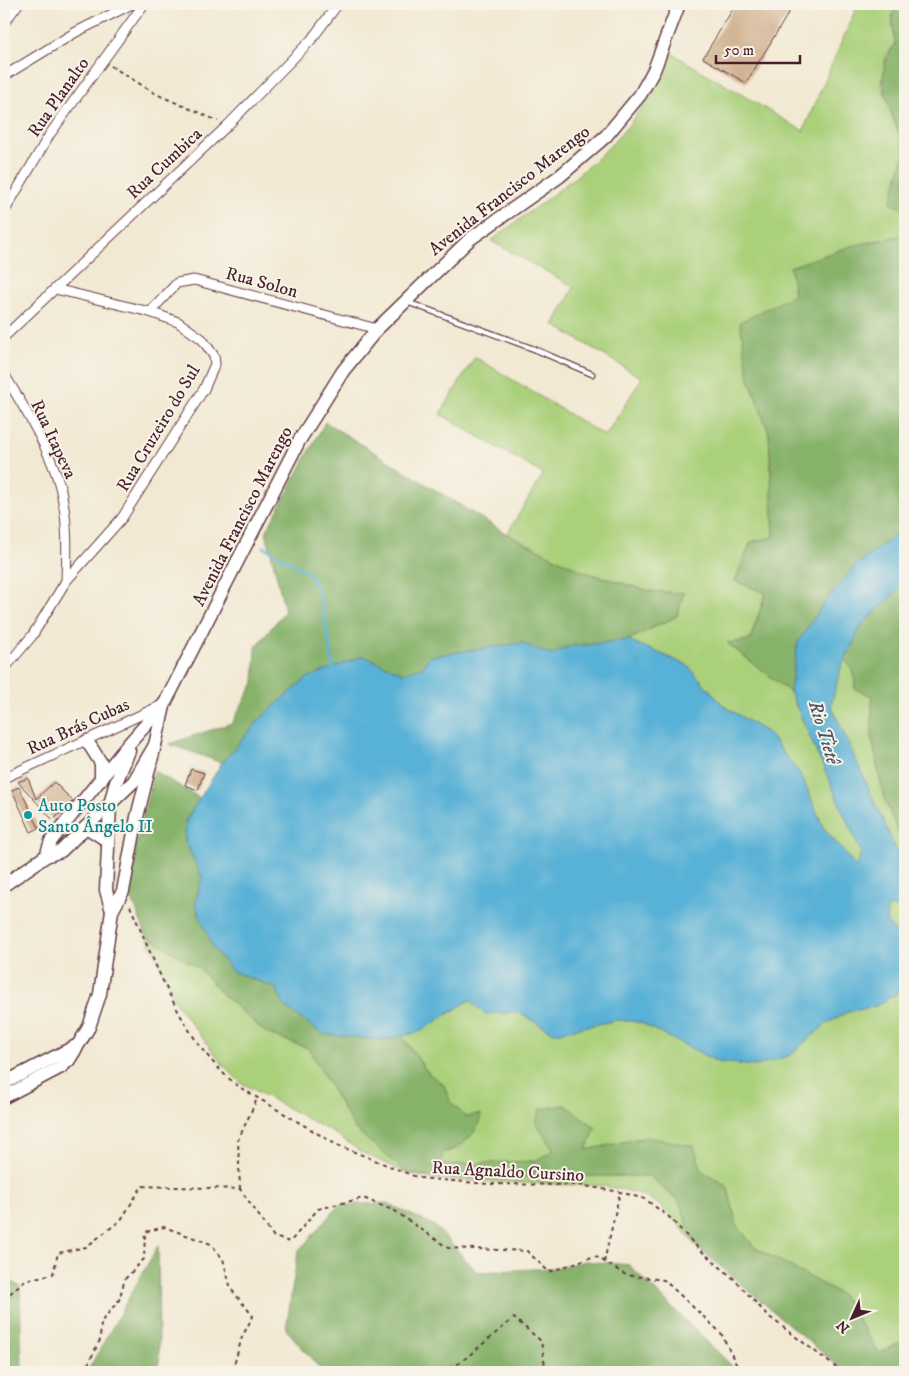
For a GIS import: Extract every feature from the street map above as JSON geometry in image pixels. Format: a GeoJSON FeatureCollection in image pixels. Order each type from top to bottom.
{"type":"FeatureCollection","features":[{"type":"Feature","properties":{"kind":"main road","name":"Avenida Francisco Marengo"},"geometry":{"type":"LineString","coordinates":[[4,885],[46,856],[61,851],[134,781],[155,745],[165,704],[299,441],[343,371],[376,329],[470,239],[560,176],[606,136],[640,95],[654,70],[679,4]]}},
{"type":"Feature","properties":{"kind":"main road","name":"Avenida Francisco Marengo"},"geometry":{"type":"LineString","coordinates":[[46,856],[51,841],[139,732],[165,704]]}},
{"type":"Feature","properties":{"kind":"main road"},"geometry":{"type":"LineString","coordinates":[[112,911],[106,890],[110,805],[121,768],[139,732]]}},
{"type":"Feature","properties":{"kind":"main road"},"geometry":{"type":"LineString","coordinates":[[87,741],[101,763],[101,780]]}},
{"type":"Feature","properties":{"kind":"main road"},"geometry":{"type":"LineString","coordinates":[[4,1097],[61,1067],[69,1060],[94,1014],[100,994],[112,911],[123,891],[137,817],[155,745]]}},
{"type":"Feature","properties":{"kind":"main road"},"geometry":{"type":"LineString","coordinates":[[86,827],[108,841]]}},
{"type":"Feature","properties":{"kind":"main road"},"geometry":{"type":"LineString","coordinates":[[4,1084],[78,1045]]}},
{"type":"Feature","properties":{"kind":"street"},"geometry":{"type":"LineString","coordinates":[[4,76],[76,32],[132,4]]}},
{"type":"Feature","properties":{"kind":"street","name":"Rua Planalto"},"geometry":{"type":"LineString","coordinates":[[4,212],[50,134],[144,4]]}},
{"type":"Feature","properties":{"kind":"street","name":"Rua Cumbica"},"geometry":{"type":"LineString","coordinates":[[4,337],[227,126],[311,40],[338,4]]}},
{"type":"Feature","properties":{"kind":"street"},"geometry":{"type":"LineString","coordinates":[[4,23],[14,6]]}},
{"type":"Feature","properties":{"kind":"street","name":"Rua Solon"},"geometry":{"type":"LineString","coordinates":[[150,312],[177,283],[194,280],[376,329]]}},
{"type":"Feature","properties":{"kind":"street","name":"Rua Cruzeiro do Sul"},"geometry":{"type":"LineString","coordinates":[[4,669],[32,636],[66,581],[122,518],[212,374],[215,364],[214,356],[202,339],[178,322],[150,312],[55,289]]}},
{"type":"Feature","properties":{"kind":"street","name":"Rua Itapeva"},"geometry":{"type":"LineString","coordinates":[[4,374],[49,456],[57,476],[66,523],[66,581]]}},
{"type":"Feature","properties":{"kind":"street","name":"Rua Brás Cubas"},"geometry":{"type":"LineString","coordinates":[[4,778],[165,704]]}},
{"type":"Feature","properties":{"kind":"lane"},"geometry":{"type":"LineString","coordinates":[[405,301],[534,349],[592,374]]}},
{"type":"Feature","properties":{"kind":"path"},"geometry":{"type":"LineString","coordinates":[[103,61],[156,94],[227,126]]}},
{"type":"Feature","properties":{"kind":"path","name":"Rua Agnaldo Cursino"},"geometry":{"type":"LineString","coordinates":[[123,891],[182,1017],[219,1069],[230,1080],[337,1145],[426,1180],[488,1184],[579,1185],[620,1192],[645,1199],[662,1211],[698,1248],[734,1279],[767,1315],[842,1372]]}},
{"type":"Feature","properties":{"kind":"path"},"geometry":{"type":"LineString","coordinates":[[257,1098],[238,1140],[240,1189],[274,1237],[290,1242],[318,1209],[363,1198],[395,1211],[448,1248],[527,1251],[549,1272],[595,1256],[626,1274],[664,1280],[721,1333],[737,1366],[743,1372]]}},
{"type":"Feature","properties":{"kind":"path"},"geometry":{"type":"LineString","coordinates":[[4,1299],[25,1280],[54,1274],[58,1253],[86,1246],[121,1220],[142,1186],[240,1189]]}},
{"type":"Feature","properties":{"kind":"path"},"geometry":{"type":"LineString","coordinates":[[604,1262],[620,1192]]}},
{"type":"Feature","properties":{"kind":"path"},"geometry":{"type":"LineString","coordinates":[[84,1372],[100,1340],[101,1322],[119,1300],[125,1279],[144,1259],[145,1232],[164,1227],[211,1244],[223,1259],[231,1289],[253,1316],[242,1337],[232,1372]]}},
{"type":"Feature","properties":{"kind":"path"},"geometry":{"type":"LineString","coordinates":[[443,1372],[461,1362],[514,1318],[542,1341],[546,1372]]}},
{"type":"Feature","properties":{"kind":"green space"},"geometry":{"type":"Polygon","coordinates":[[[858,4],[899,4],[892,15],[895,45],[886,55],[882,85],[905,151],[891,203],[905,210],[905,235],[851,246],[794,295],[749,379],[769,433],[774,537],[751,542],[735,581],[766,593],[750,640],[728,643],[790,692],[861,852],[857,869],[823,827],[802,777],[769,734],[724,706],[687,665],[628,640],[677,616],[683,594],[649,591],[582,571],[507,534],[543,474],[440,414],[475,357],[605,436],[642,378],[554,325],[574,287],[491,241],[581,173],[613,142],[641,109],[673,54],[803,131],[858,4]]]}},
{"type":"Feature","properties":{"kind":"green space"},"geometry":{"type":"Polygon","coordinates":[[[899,4],[905,4],[905,149],[890,110],[884,83],[884,69],[895,45],[892,15],[899,4]]]}},
{"type":"Feature","properties":{"kind":"green space"},"geometry":{"type":"Polygon","coordinates":[[[905,151],[905,210],[891,203],[905,151]]]}},
{"type":"Feature","properties":{"kind":"green space"},"geometry":{"type":"Polygon","coordinates":[[[905,235],[905,528],[856,565],[798,642],[790,692],[727,643],[750,640],[766,593],[735,581],[751,542],[774,537],[769,433],[749,379],[740,322],[794,295],[790,267],[851,246],[905,235]]]}},
{"type":"Feature","properties":{"kind":"green space"},"geometry":{"type":"Polygon","coordinates":[[[325,422],[507,534],[582,571],[649,591],[684,593],[677,616],[628,640],[567,647],[551,655],[522,643],[403,673],[363,656],[261,718],[222,763],[169,744],[232,723],[254,683],[256,647],[285,611],[266,532],[325,422]]]}},
{"type":"Feature","properties":{"kind":"green space"},"geometry":{"type":"Polygon","coordinates":[[[905,583],[905,849],[884,797],[872,738],[872,696],[855,689],[854,672],[845,659],[862,625],[905,583]]]}},
{"type":"Feature","properties":{"kind":"green space"},"geometry":{"type":"Polygon","coordinates":[[[845,659],[854,672],[855,689],[872,695],[873,733],[878,771],[887,804],[903,845],[905,862],[899,856],[831,705],[840,670],[845,659]]]}},
{"type":"Feature","properties":{"kind":"green space"},"geometry":{"type":"Polygon","coordinates":[[[154,771],[200,798],[186,820],[185,841],[202,877],[195,904],[232,971],[276,988],[285,1006],[382,1040],[402,1036],[428,1073],[444,1085],[450,1101],[466,1117],[481,1114],[480,1121],[473,1134],[456,1147],[443,1153],[441,1165],[535,1161],[554,1150],[536,1123],[540,1109],[565,1105],[596,1128],[586,1150],[647,1137],[694,1146],[702,1171],[727,1186],[737,1225],[754,1247],[842,1295],[879,1353],[905,1340],[905,1372],[845,1372],[695,1245],[679,1201],[649,1176],[432,1177],[407,1173],[355,1129],[308,1048],[266,1033],[223,995],[200,969],[146,935],[132,899],[131,890],[136,845],[154,771]]]}},
{"type":"Feature","properties":{"kind":"green space"},"geometry":{"type":"Polygon","coordinates":[[[888,906],[905,910],[905,943],[886,922],[888,906]]]}},
{"type":"Feature","properties":{"kind":"green space"},"geometry":{"type":"Polygon","coordinates":[[[146,935],[200,969],[224,995],[266,1033],[308,1048],[355,1129],[432,1177],[649,1176],[679,1201],[695,1245],[662,1207],[648,1198],[632,1192],[603,1186],[431,1179],[407,1173],[361,1152],[339,1136],[240,1082],[225,1067],[177,1005],[146,935]]]}},
{"type":"Feature","properties":{"kind":"green space"},"geometry":{"type":"Polygon","coordinates":[[[905,982],[905,1340],[879,1354],[842,1295],[754,1247],[737,1225],[727,1186],[647,1137],[586,1150],[536,1124],[554,1150],[535,1161],[440,1165],[443,1153],[461,1147],[481,1114],[466,1117],[449,1101],[444,1085],[428,1073],[402,1036],[419,1032],[470,1000],[485,1014],[519,1012],[554,1033],[617,1020],[639,1022],[718,1062],[789,1056],[826,1024],[847,1012],[876,1006],[895,995],[905,982]]]}},
{"type":"Feature","properties":{"kind":"green space"},"geometry":{"type":"Polygon","coordinates":[[[387,1203],[435,1226],[477,1272],[555,1268],[586,1261],[629,1265],[738,1372],[323,1372],[286,1329],[298,1252],[339,1205],[387,1203]]]}},
{"type":"Feature","properties":{"kind":"green space"},"geometry":{"type":"Polygon","coordinates":[[[158,1246],[159,1362],[156,1372],[87,1372],[158,1246]]]}},
{"type":"Feature","properties":{"kind":"green space"},"geometry":{"type":"Polygon","coordinates":[[[4,1279],[20,1286],[22,1372],[4,1372],[4,1279]]]}},
{"type":"Feature","properties":{"kind":"water","name":"Rio Tietê"},"geometry":{"type":"Polygon","coordinates":[[[905,528],[905,583],[862,625],[840,670],[831,705],[899,856],[905,862],[905,910],[888,906],[886,922],[905,943],[905,982],[895,994],[876,1006],[847,1012],[826,1024],[789,1056],[756,1066],[718,1062],[639,1022],[617,1020],[554,1033],[519,1012],[485,1014],[470,1000],[419,1032],[382,1040],[322,1034],[284,1006],[276,988],[232,971],[213,948],[195,904],[202,877],[185,841],[186,820],[222,763],[261,718],[307,678],[363,656],[403,673],[422,667],[430,656],[522,643],[551,655],[567,647],[628,640],[687,665],[724,706],[769,734],[802,777],[823,827],[857,868],[861,852],[790,692],[798,642],[824,603],[856,565],[905,528]]]}},
{"type":"Feature","properties":{"kind":"building"},"geometry":{"type":"Polygon","coordinates":[[[736,4],[794,4],[746,83],[703,58],[736,4]]]}},
{"type":"Feature","properties":{"kind":"building"},"geometry":{"type":"Polygon","coordinates":[[[191,769],[204,773],[198,790],[185,785],[191,769]]]}},
{"type":"Feature","properties":{"kind":"building","name":"Auto Posto Santo Ângelo II"},"geometry":{"type":"Polygon","coordinates":[[[28,778],[36,799],[54,782],[73,801],[53,820],[18,782],[28,778]]]}},
{"type":"Feature","properties":{"kind":"building","name":"Auto Posto Santo Ângelo II"},"geometry":{"type":"Polygon","coordinates":[[[19,787],[39,828],[31,832],[12,790],[19,787]]]}},
{"type":"Feature","properties":{"kind":"waterway"},"geometry":{"type":"LineString","coordinates":[[264,547],[309,573],[321,598],[334,671]]}},
{"type":"Feature","properties":{"kind":"place","name":"Auto Posto Santo Ângelo II"},"geometry":{"type":"Point","coordinates":[28,815]}}]}
